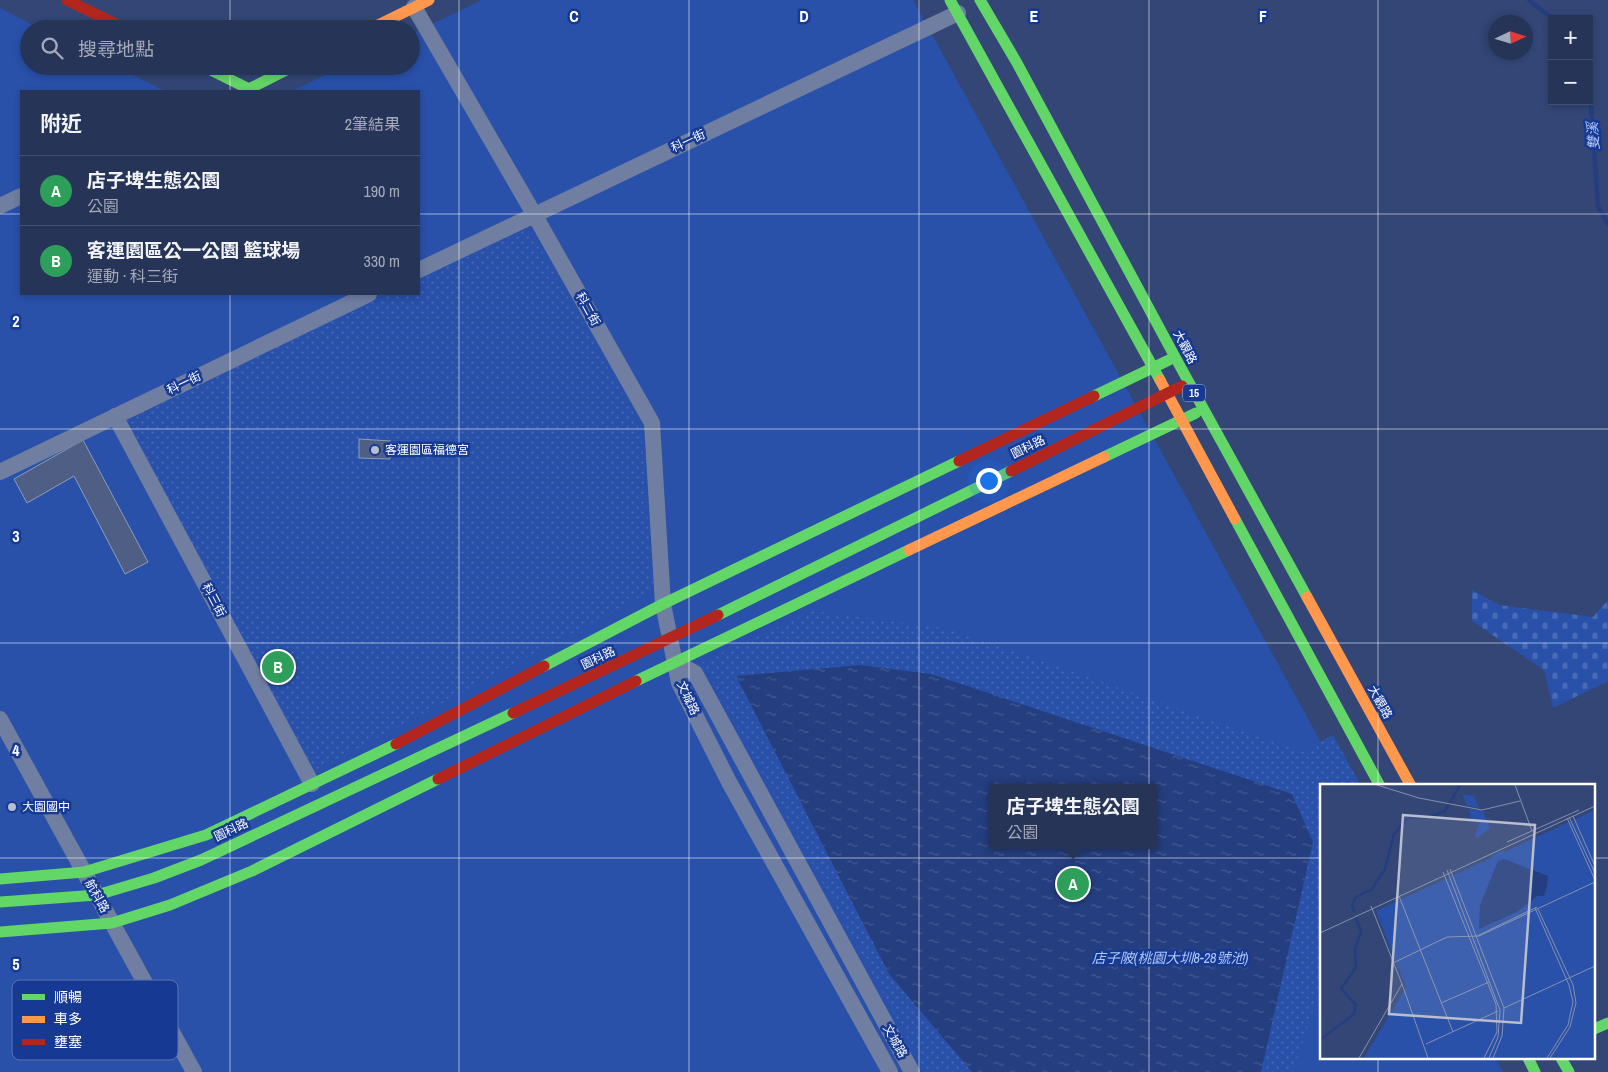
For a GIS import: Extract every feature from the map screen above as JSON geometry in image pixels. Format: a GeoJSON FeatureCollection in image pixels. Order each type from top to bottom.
{"type":"FeatureCollection","features":[{"type":"Feature","properties":{"kind":"street"},"geometry":{"type":"LineString","coordinates":[[67,0],[108,20]]}},
{"type":"Feature","properties":{"kind":"street","name":"大觀路"},"geometry":{"type":"LineString","coordinates":[[980,0],[1017,63],[1203,410],[1410,784]]}},
{"type":"Feature","properties":{"kind":"street"},"geometry":{"type":"LineString","coordinates":[[388,20],[421,3]]}},
{"type":"Feature","properties":{"kind":"street","name":"科二街"},"geometry":{"type":"LineString","coordinates":[[421,3],[534,214],[652,423],[663,604],[675,662]]}},
{"type":"Feature","properties":{"kind":"street","name":"科一街"},"geometry":{"type":"LineString","coordinates":[[420,270],[954,7]]}},
{"type":"Feature","properties":{"kind":"street","name":"15"},"geometry":{"type":"LineString","coordinates":[[954,7],[1182,420],[1379,784]]}},
{"type":"Feature","properties":{"kind":"street"},"geometry":{"type":"LineString","coordinates":[[218,75],[246,90],[276,75]]}},
{"type":"Feature","properties":{"kind":"street"},"geometry":{"type":"LineString","coordinates":[[0,206],[20,196]]}},
{"type":"Feature","properties":{"kind":"street","name":"科一街"},"geometry":{"type":"LineString","coordinates":[[0,472],[367,295]]}},
{"type":"Feature","properties":{"kind":"street"},"geometry":{"type":"LineString","coordinates":[[0,879],[84,872],[206,835],[386,749],[663,604],[1175,357]]}},
{"type":"Feature","properties":{"kind":"street","name":"園科路"},"geometry":{"type":"LineString","coordinates":[[0,902],[96,895],[154,878],[201,860],[669,639],[1188,382]]}},
{"type":"Feature","properties":{"kind":"street"},"geometry":{"type":"LineString","coordinates":[[0,932],[112,923],[170,905],[252,871],[675,662],[1203,410]]}},
{"type":"Feature","properties":{"kind":"street","name":"科三街"},"geometry":{"type":"LineString","coordinates":[[115,416],[312,784]]}},
{"type":"Feature","properties":{"kind":"street","name":"文城路"},"geometry":{"type":"LineString","coordinates":[[675,662],[679,683],[729,782],[890,1072]]}},
{"type":"Feature","properties":{"kind":"street","name":"文城路"},"geometry":{"type":"LineString","coordinates":[[675,662],[695,673],[912,1072]]}},
{"type":"Feature","properties":{"kind":"street","name":"航科路"},"geometry":{"type":"LineString","coordinates":[[0,719],[143,980]]}},
{"type":"Feature","properties":{"kind":"street"},"geometry":{"type":"LineString","coordinates":[[1596,1028],[1608,1023]]}},
{"type":"Feature","properties":{"kind":"street","name":"航科路"},"geometry":{"type":"LineString","coordinates":[[178,1043],[194,1072]]}},
{"type":"Feature","properties":{"kind":"street"},"geometry":{"type":"LineString","coordinates":[[1531,1060],[1535,1072]]}},
{"type":"Feature","properties":{"kind":"street"},"geometry":{"type":"LineString","coordinates":[[1563,1060],[1569,1072]]}},
{"type":"Feature","properties":{"kind":"green space"},"geometry":{"type":"Polygon","coordinates":[[[482,0],[913,0],[1344,784],[1320,784],[1320,1060],[1496,1060],[1503,1072],[0,1072],[0,8],[23,20],[20,20],[20,75],[133,75],[163,90],[20,90],[20,295],[420,295],[420,90],[294,90],[325,75],[420,75],[420,30],[482,0]]]}},
{"type":"Feature","properties":{"kind":"green space"},"geometry":{"type":"Polygon","coordinates":[[[529,228],[641,426],[653,590],[314,772],[124,420],[388,295],[420,295],[420,280],[529,228]]]}},
{"type":"Feature","properties":{"kind":"green space"},"geometry":{"type":"Polygon","coordinates":[[[1472,590],[1499,605],[1593,617],[1608,600],[1608,681],[1553,708],[1544,670],[1472,621],[1472,590]]]}},
{"type":"Feature","properties":{"kind":"green space","name":"店子陂(桃園大圳8-28號池)"},"geometry":{"type":"Polygon","coordinates":[[[813,611],[950,629],[1302,752],[1333,735],[1360,784],[1320,784],[1320,989],[1293,1072],[926,1072],[702,662],[813,611]]]}},
{"type":"Feature","properties":{"kind":"water","name":"店子陂(桃園大圳8-28號池)"},"geometry":{"type":"Polygon","coordinates":[[[860,665],[931,674],[1292,794],[1313,842],[1261,1072],[972,1072],[889,974],[736,676],[860,665]]]}},
{"type":"Feature","properties":{"kind":"building","name":"客運園區福德宮"},"geometry":{"type":"Polygon","coordinates":[[[359,439],[391,441],[390,459],[359,458],[359,439]]]}},
{"type":"Feature","properties":{"kind":"building"},"geometry":{"type":"Polygon","coordinates":[[[83,440],[148,562],[125,574],[74,476],[27,503],[14,479],[83,440]]]}},
{"type":"Feature","properties":{"kind":"waterway","name":"雙溪"},"geometry":{"type":"LineString","coordinates":[[1529,0],[1548,15]]}},
{"type":"Feature","properties":{"kind":"waterway","name":"雙溪"},"geometry":{"type":"LineString","coordinates":[[1591,105],[1598,206],[1608,224]]}},
{"type":"Feature","properties":{"kind":"traffic: fast"},"geometry":{"type":"LineString","coordinates":[[950,0],[1160,380]]}},
{"type":"Feature","properties":{"kind":"traffic: fast"},"geometry":{"type":"LineString","coordinates":[[980,0],[1017,63],[1307,597]]}},
{"type":"Feature","properties":{"kind":"traffic: fast"},"geometry":{"type":"LineString","coordinates":[[221,75],[249,89],[276,75]]}},
{"type":"Feature","properties":{"kind":"traffic: fast"},"geometry":{"type":"LineString","coordinates":[[1094,396],[1169,360]]}},
{"type":"Feature","properties":{"kind":"traffic: fast"},"geometry":{"type":"LineString","coordinates":[[1104,457],[1196,413]]}},
{"type":"Feature","properties":{"kind":"traffic: fast"},"geometry":{"type":"LineString","coordinates":[[544,666],[663,604],[959,461]]}},
{"type":"Feature","properties":{"kind":"traffic: fast"},"geometry":{"type":"LineString","coordinates":[[718,615],[1011,471]]}},
{"type":"Feature","properties":{"kind":"traffic: fast"},"geometry":{"type":"LineString","coordinates":[[1235,519],[1379,784]]}},
{"type":"Feature","properties":{"kind":"traffic: fast"},"geometry":{"type":"LineString","coordinates":[[636,681],[909,550]]}},
{"type":"Feature","properties":{"kind":"traffic: fast"},"geometry":{"type":"LineString","coordinates":[[0,902],[97,895],[154,878],[201,860],[513,713]]}},
{"type":"Feature","properties":{"kind":"traffic: fast"},"geometry":{"type":"LineString","coordinates":[[0,879],[84,872],[206,835],[396,744]]}},
{"type":"Feature","properties":{"kind":"traffic: fast"},"geometry":{"type":"LineString","coordinates":[[0,932],[112,923],[170,905],[252,871],[438,779]]}},
{"type":"Feature","properties":{"kind":"traffic: fast"},"geometry":{"type":"LineString","coordinates":[[1596,1028],[1608,1023]]}},
{"type":"Feature","properties":{"kind":"traffic: fast"},"geometry":{"type":"LineString","coordinates":[[1529,1060],[1535,1072]]}},
{"type":"Feature","properties":{"kind":"traffic: fast"},"geometry":{"type":"LineString","coordinates":[[1562,1060],[1569,1072]]}},
{"type":"Feature","properties":{"kind":"traffic: slow"},"geometry":{"type":"LineString","coordinates":[[388,20],[429,0]]}},
{"type":"Feature","properties":{"kind":"traffic: slow"},"geometry":{"type":"LineString","coordinates":[[1160,380],[1235,519]]}},
{"type":"Feature","properties":{"kind":"traffic: slow"},"geometry":{"type":"LineString","coordinates":[[909,550],[1104,457]]}},
{"type":"Feature","properties":{"kind":"traffic: slow"},"geometry":{"type":"LineString","coordinates":[[1307,597],[1410,784]]}},
{"type":"Feature","properties":{"kind":"traffic: jam"},"geometry":{"type":"LineString","coordinates":[[67,0],[108,20]]}},
{"type":"Feature","properties":{"kind":"traffic: jam"},"geometry":{"type":"LineString","coordinates":[[1011,471],[1182,386]]}},
{"type":"Feature","properties":{"kind":"traffic: jam"},"geometry":{"type":"LineString","coordinates":[[959,461],[1094,396]]}},
{"type":"Feature","properties":{"kind":"traffic: jam"},"geometry":{"type":"LineString","coordinates":[[513,713],[718,615]]}},
{"type":"Feature","properties":{"kind":"traffic: jam"},"geometry":{"type":"LineString","coordinates":[[396,744],[544,666]]}},
{"type":"Feature","properties":{"kind":"traffic: jam"},"geometry":{"type":"LineString","coordinates":[[438,779],[636,681]]}},
{"type":"Feature","properties":{"kind":"place","name":"客運園區福德宮"},"geometry":{"type":"Point","coordinates":[375,450]}},
{"type":"Feature","properties":{"kind":"place","name":"客運園區公一公園 籃球場"},"geometry":{"type":"Point","coordinates":[278,667]}},
{"type":"Feature","properties":{"kind":"place","name":"大園國中"},"geometry":{"type":"Point","coordinates":[12,807]}},
{"type":"Feature","properties":{"kind":"place","name":"店子埤生態公園"},"geometry":{"type":"Point","coordinates":[1073,884]}}]}
